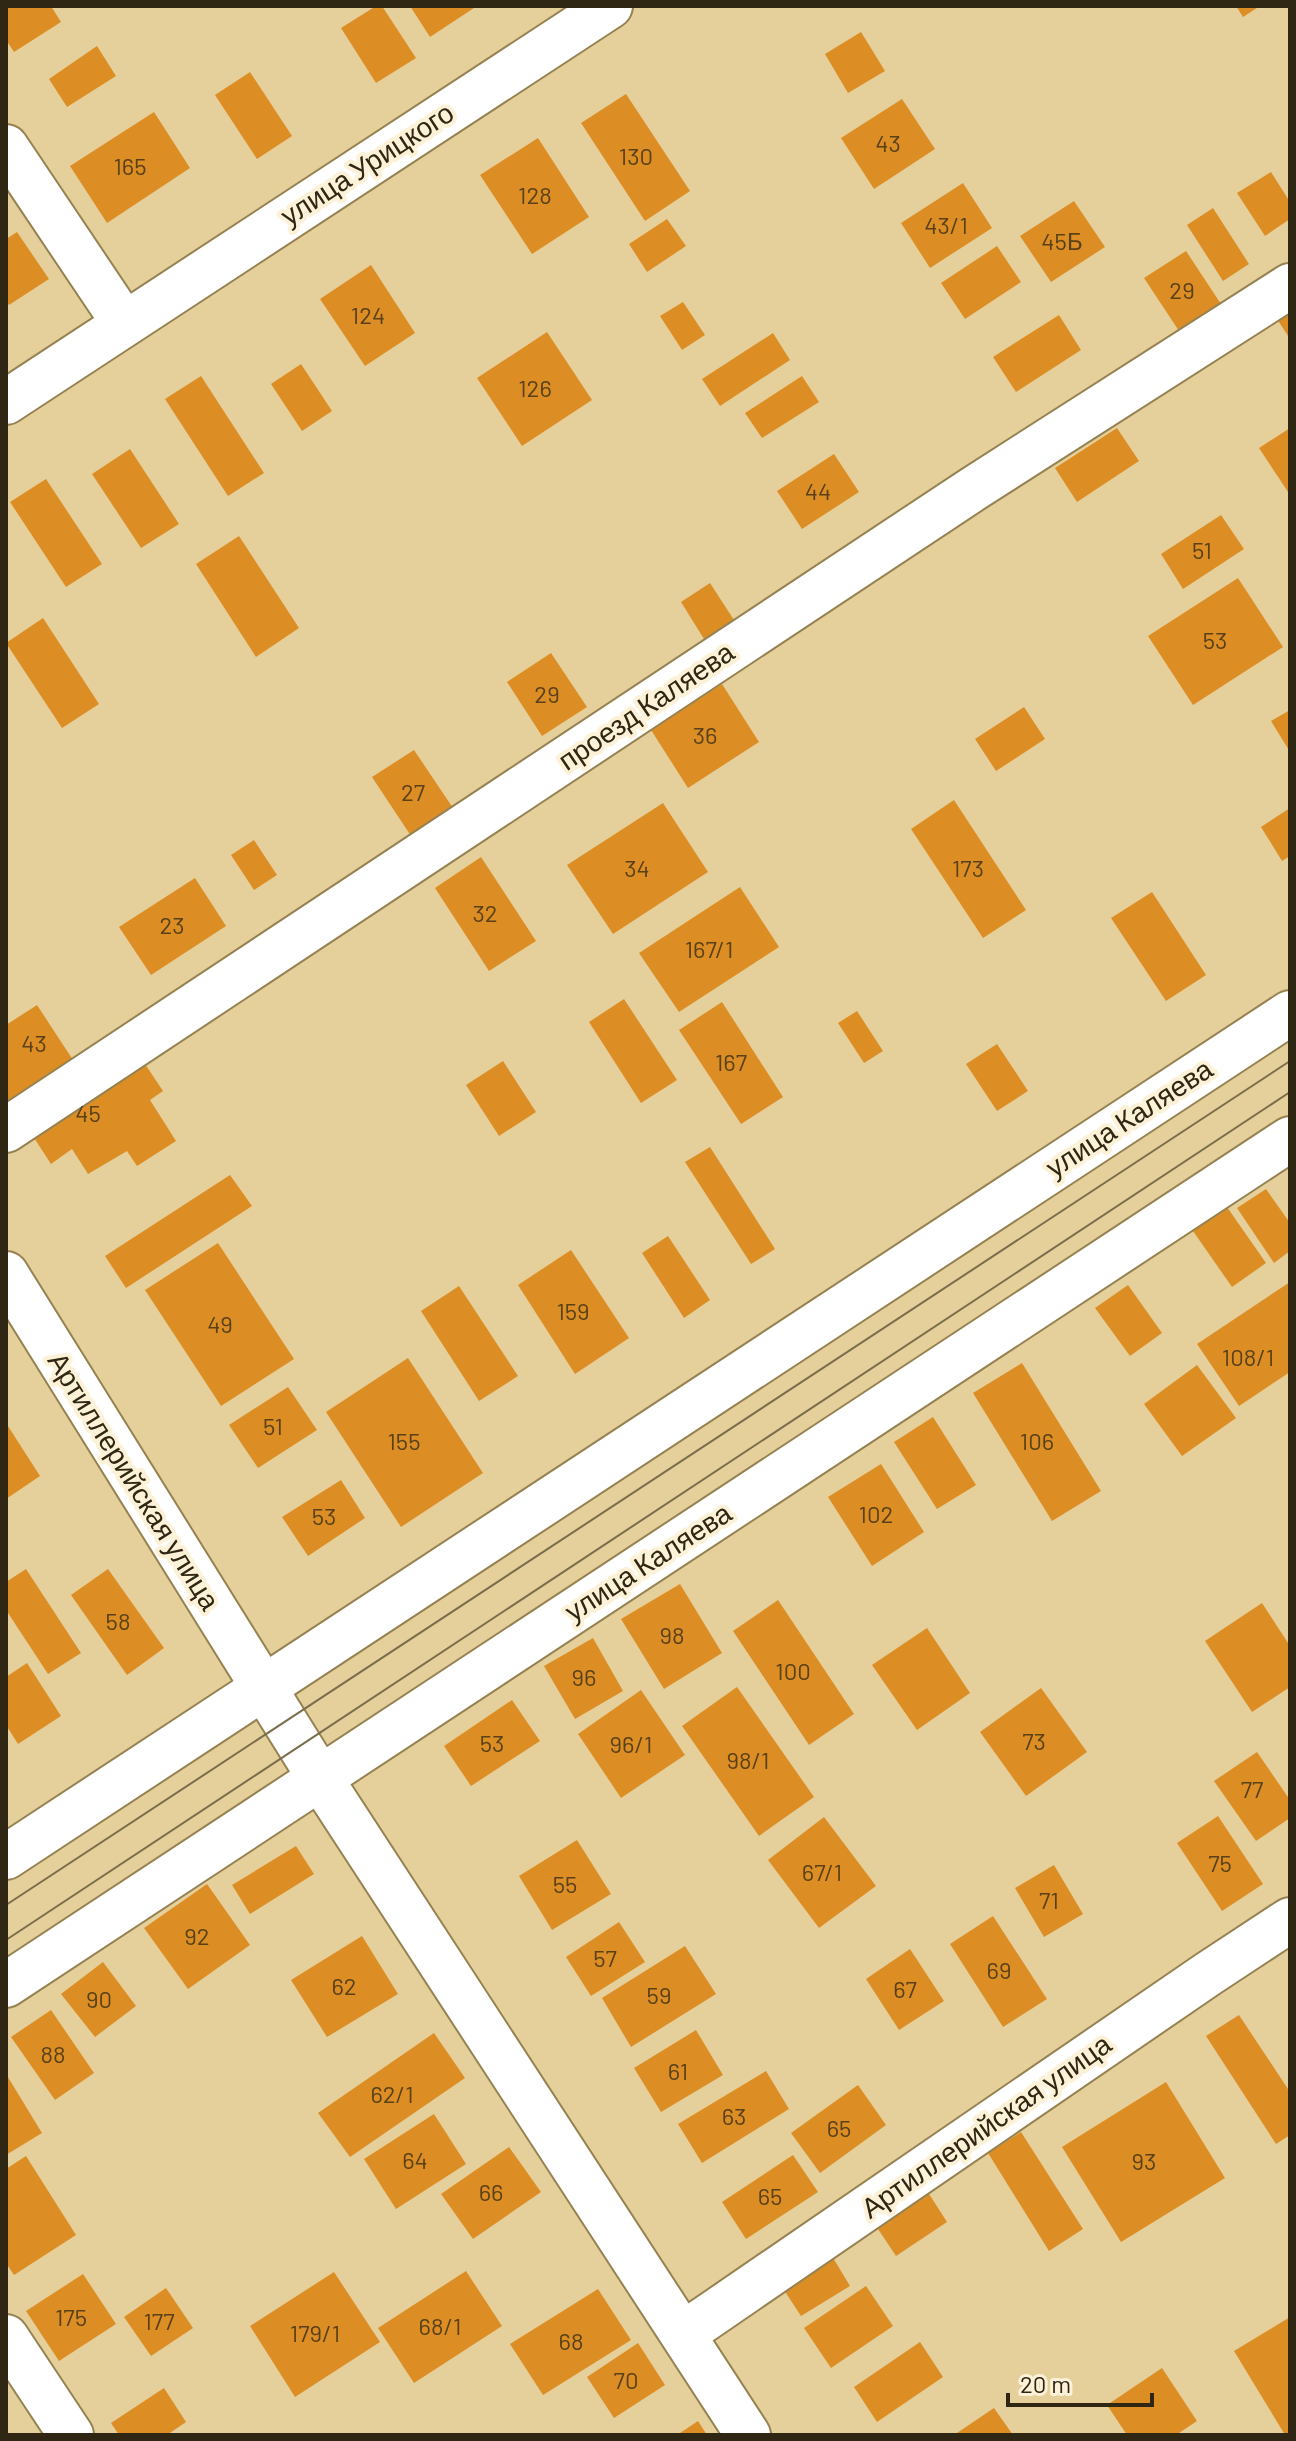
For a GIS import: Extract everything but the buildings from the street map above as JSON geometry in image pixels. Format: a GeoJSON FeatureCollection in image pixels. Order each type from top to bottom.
{"type":"FeatureCollection","features":[{"type":"Feature","properties":{"kind":"street","name":"улица Урицкого"},"geometry":{"type":"LineString","coordinates":[[6,402],[610,6]]}},
{"type":"Feature","properties":{"kind":"street"},"geometry":{"type":"LineString","coordinates":[[6,147],[124,323]]}},
{"type":"Feature","properties":{"kind":"street","name":"проезд Каляева"},"geometry":{"type":"LineString","coordinates":[[6,1130],[973,489],[1290,286]]}},
{"type":"Feature","properties":{"kind":"street","name":"улица Каляева"},"geometry":{"type":"LineString","coordinates":[[6,1857],[1290,1013]]}},
{"type":"Feature","properties":{"kind":"street","name":"улица Каляева"},"geometry":{"type":"LineString","coordinates":[[6,1985],[1290,1139]]}},
{"type":"Feature","properties":{"kind":"street","name":"Артиллерийская улица"},"geometry":{"type":"LineString","coordinates":[[6,1274],[320,1778]]}},
{"type":"Feature","properties":{"kind":"street"},"geometry":{"type":"LineString","coordinates":[[320,1778],[748,2435]]}},
{"type":"Feature","properties":{"kind":"street","name":"Артиллерийская улица"},"geometry":{"type":"LineString","coordinates":[[683,2334],[1290,1920]]}},
{"type":"Feature","properties":{"kind":"street"},"geometry":{"type":"LineString","coordinates":[[6,2337],[71,2435]]}},
{"type":"Feature","properties":{"kind":"tram line"},"geometry":{"type":"LineString","coordinates":[[6,1905],[1290,1061]]}},
{"type":"Feature","properties":{"kind":"tram line"},"geometry":{"type":"LineString","coordinates":[[6,1940],[1290,1092]]}}]}
